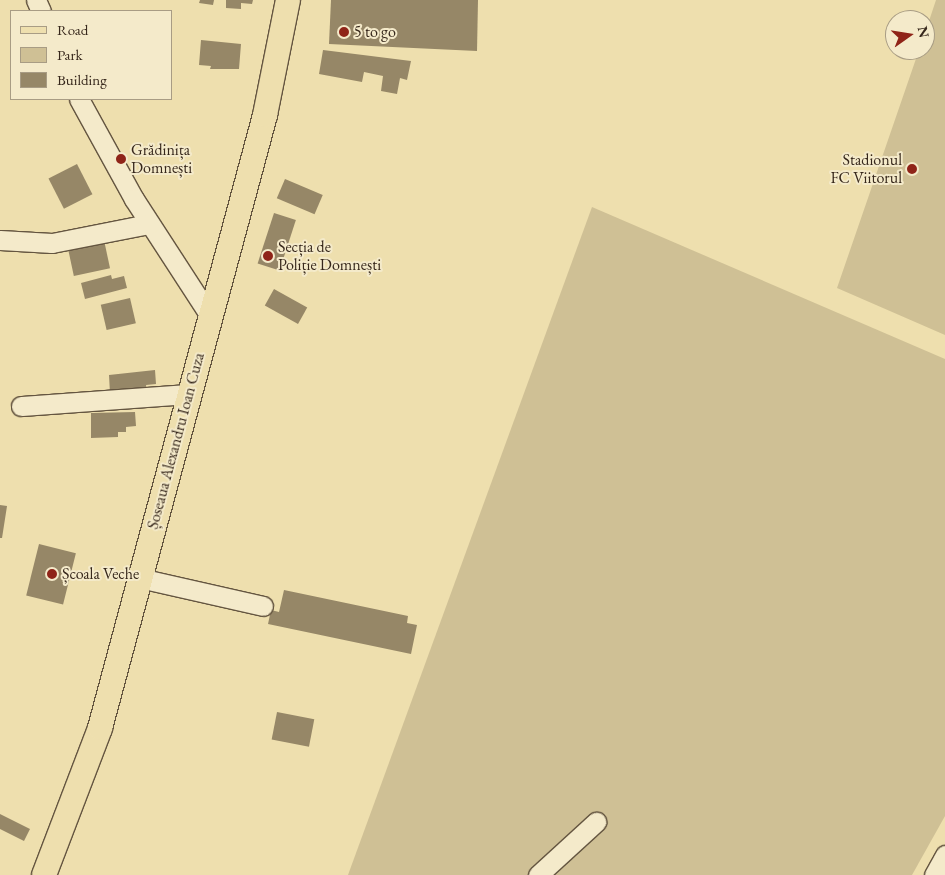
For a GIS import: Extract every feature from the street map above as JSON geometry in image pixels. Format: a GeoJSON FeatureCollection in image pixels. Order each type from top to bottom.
{"type":"FeatureCollection","features":[{"type":"Feature","properties":{"kind":"main road","name":"Șoseaua Alexandru Ioan Cuza"},"geometry":{"type":"LineString","coordinates":[[44,875],[100,728],[265,115],[288,0]]}},
{"type":"Feature","properties":{"kind":"street"},"geometry":{"type":"LineString","coordinates":[[80,100],[150,224],[210,316]]}},
{"type":"Feature","properties":{"kind":"street"},"geometry":{"type":"LineString","coordinates":[[0,240],[52,243],[150,224]]}},
{"type":"Feature","properties":{"kind":"street"},"geometry":{"type":"LineString","coordinates":[[21,406],[189,394]]}},
{"type":"Feature","properties":{"kind":"street"},"geometry":{"type":"LineString","coordinates":[[140,578],[263,606]]}},
{"type":"Feature","properties":{"kind":"street"},"geometry":{"type":"LineString","coordinates":[[538,875],[596,822]]}},
{"type":"Feature","properties":{"kind":"street"},"geometry":{"type":"LineString","coordinates":[[934,875],[945,855]]}},
{"type":"Feature","properties":{"kind":"green space","name":"Stadionul FC Viitorul"},"geometry":{"type":"Polygon","coordinates":[[[936,0],[945,0],[945,335],[837,288],[916,60],[935,60],[935,10],[933,10],[936,0]]]}},
{"type":"Feature","properties":{"kind":"green space"},"geometry":{"type":"Polygon","coordinates":[[[592,207],[945,359],[945,816],[912,875],[348,875],[592,207]]]}},
{"type":"Feature","properties":{"kind":"building"},"geometry":{"type":"Polygon","coordinates":[[[200,0],[214,0],[213,5],[199,3],[200,0]]]}},
{"type":"Feature","properties":{"kind":"building"},"geometry":{"type":"Polygon","coordinates":[[[226,0],[253,0],[252,4],[241,3],[241,9],[226,8],[226,0]]]}},
{"type":"Feature","properties":{"kind":"building"},"geometry":{"type":"Polygon","coordinates":[[[331,0],[478,0],[477,51],[329,44],[331,0]]]}},
{"type":"Feature","properties":{"kind":"building"},"geometry":{"type":"Polygon","coordinates":[[[201,40],[241,44],[239,69],[210,69],[211,66],[199,65],[201,40]]]}},
{"type":"Feature","properties":{"kind":"building"},"geometry":{"type":"Polygon","coordinates":[[[323,50],[411,61],[407,80],[400,78],[397,94],[381,91],[383,76],[364,72],[362,82],[319,74],[323,50]]]}},
{"type":"Feature","properties":{"kind":"building"},"geometry":{"type":"Polygon","coordinates":[[[77,164],[92,194],[64,209],[48,179],[77,164]]]}},
{"type":"Feature","properties":{"kind":"building"},"geometry":{"type":"Polygon","coordinates":[[[285,179],[323,195],[315,214],[277,198],[285,179]]]}},
{"type":"Feature","properties":{"kind":"building"},"geometry":{"type":"Polygon","coordinates":[[[274,213],[296,220],[279,271],[258,263],[274,213]]]}},
{"type":"Feature","properties":{"kind":"building"},"geometry":{"type":"Polygon","coordinates":[[[104,240],[110,268],[74,276],[68,248],[104,240]]]}},
{"type":"Feature","properties":{"kind":"building"},"geometry":{"type":"Polygon","coordinates":[[[111,275],[112,279],[124,276],[127,288],[85,299],[81,283],[111,275]]]}},
{"type":"Feature","properties":{"kind":"building"},"geometry":{"type":"Polygon","coordinates":[[[274,289],[307,307],[298,324],[265,306],[274,289]]]}},
{"type":"Feature","properties":{"kind":"building"},"geometry":{"type":"Polygon","coordinates":[[[130,298],[136,323],[107,330],[101,305],[130,298]]]}},
{"type":"Feature","properties":{"kind":"building"},"geometry":{"type":"Polygon","coordinates":[[[155,370],[156,384],[146,385],[147,390],[110,394],[109,375],[155,370]]]}},
{"type":"Feature","properties":{"kind":"building"},"geometry":{"type":"Polygon","coordinates":[[[135,412],[136,426],[126,427],[126,432],[118,432],[118,437],[91,438],[91,413],[135,412]]]}},
{"type":"Feature","properties":{"kind":"building"},"geometry":{"type":"Polygon","coordinates":[[[0,505],[7,506],[2,538],[0,538],[0,505]]]}},
{"type":"Feature","properties":{"kind":"building","name":"Școala Veche"},"geometry":{"type":"Polygon","coordinates":[[[39,544],[76,553],[63,605],[26,595],[39,544]]]}},
{"type":"Feature","properties":{"kind":"building"},"geometry":{"type":"Polygon","coordinates":[[[284,590],[408,616],[407,623],[417,625],[411,654],[268,624],[271,610],[279,612],[284,590]]]}},
{"type":"Feature","properties":{"kind":"building"},"geometry":{"type":"Polygon","coordinates":[[[277,712],[314,719],[309,747],[272,739],[277,712]]]}},
{"type":"Feature","properties":{"kind":"building"},"geometry":{"type":"Polygon","coordinates":[[[0,814],[30,829],[24,841],[0,829],[0,814]]]}},
{"type":"Feature","properties":{"kind":"place","name":"5 to go"},"geometry":{"type":"Point","coordinates":[344,32]}},
{"type":"Feature","properties":{"kind":"place","name":"Grădinița Domnești"},"geometry":{"type":"Point","coordinates":[121,159]}},
{"type":"Feature","properties":{"kind":"place","name":"Stadionul FC Viitorul"},"geometry":{"type":"Point","coordinates":[912,169]}},
{"type":"Feature","properties":{"kind":"place","name":"Secția de Poliție Domnești"},"geometry":{"type":"Point","coordinates":[268,256]}},
{"type":"Feature","properties":{"kind":"place","name":"Școala Veche"},"geometry":{"type":"Point","coordinates":[52,574]}}]}
